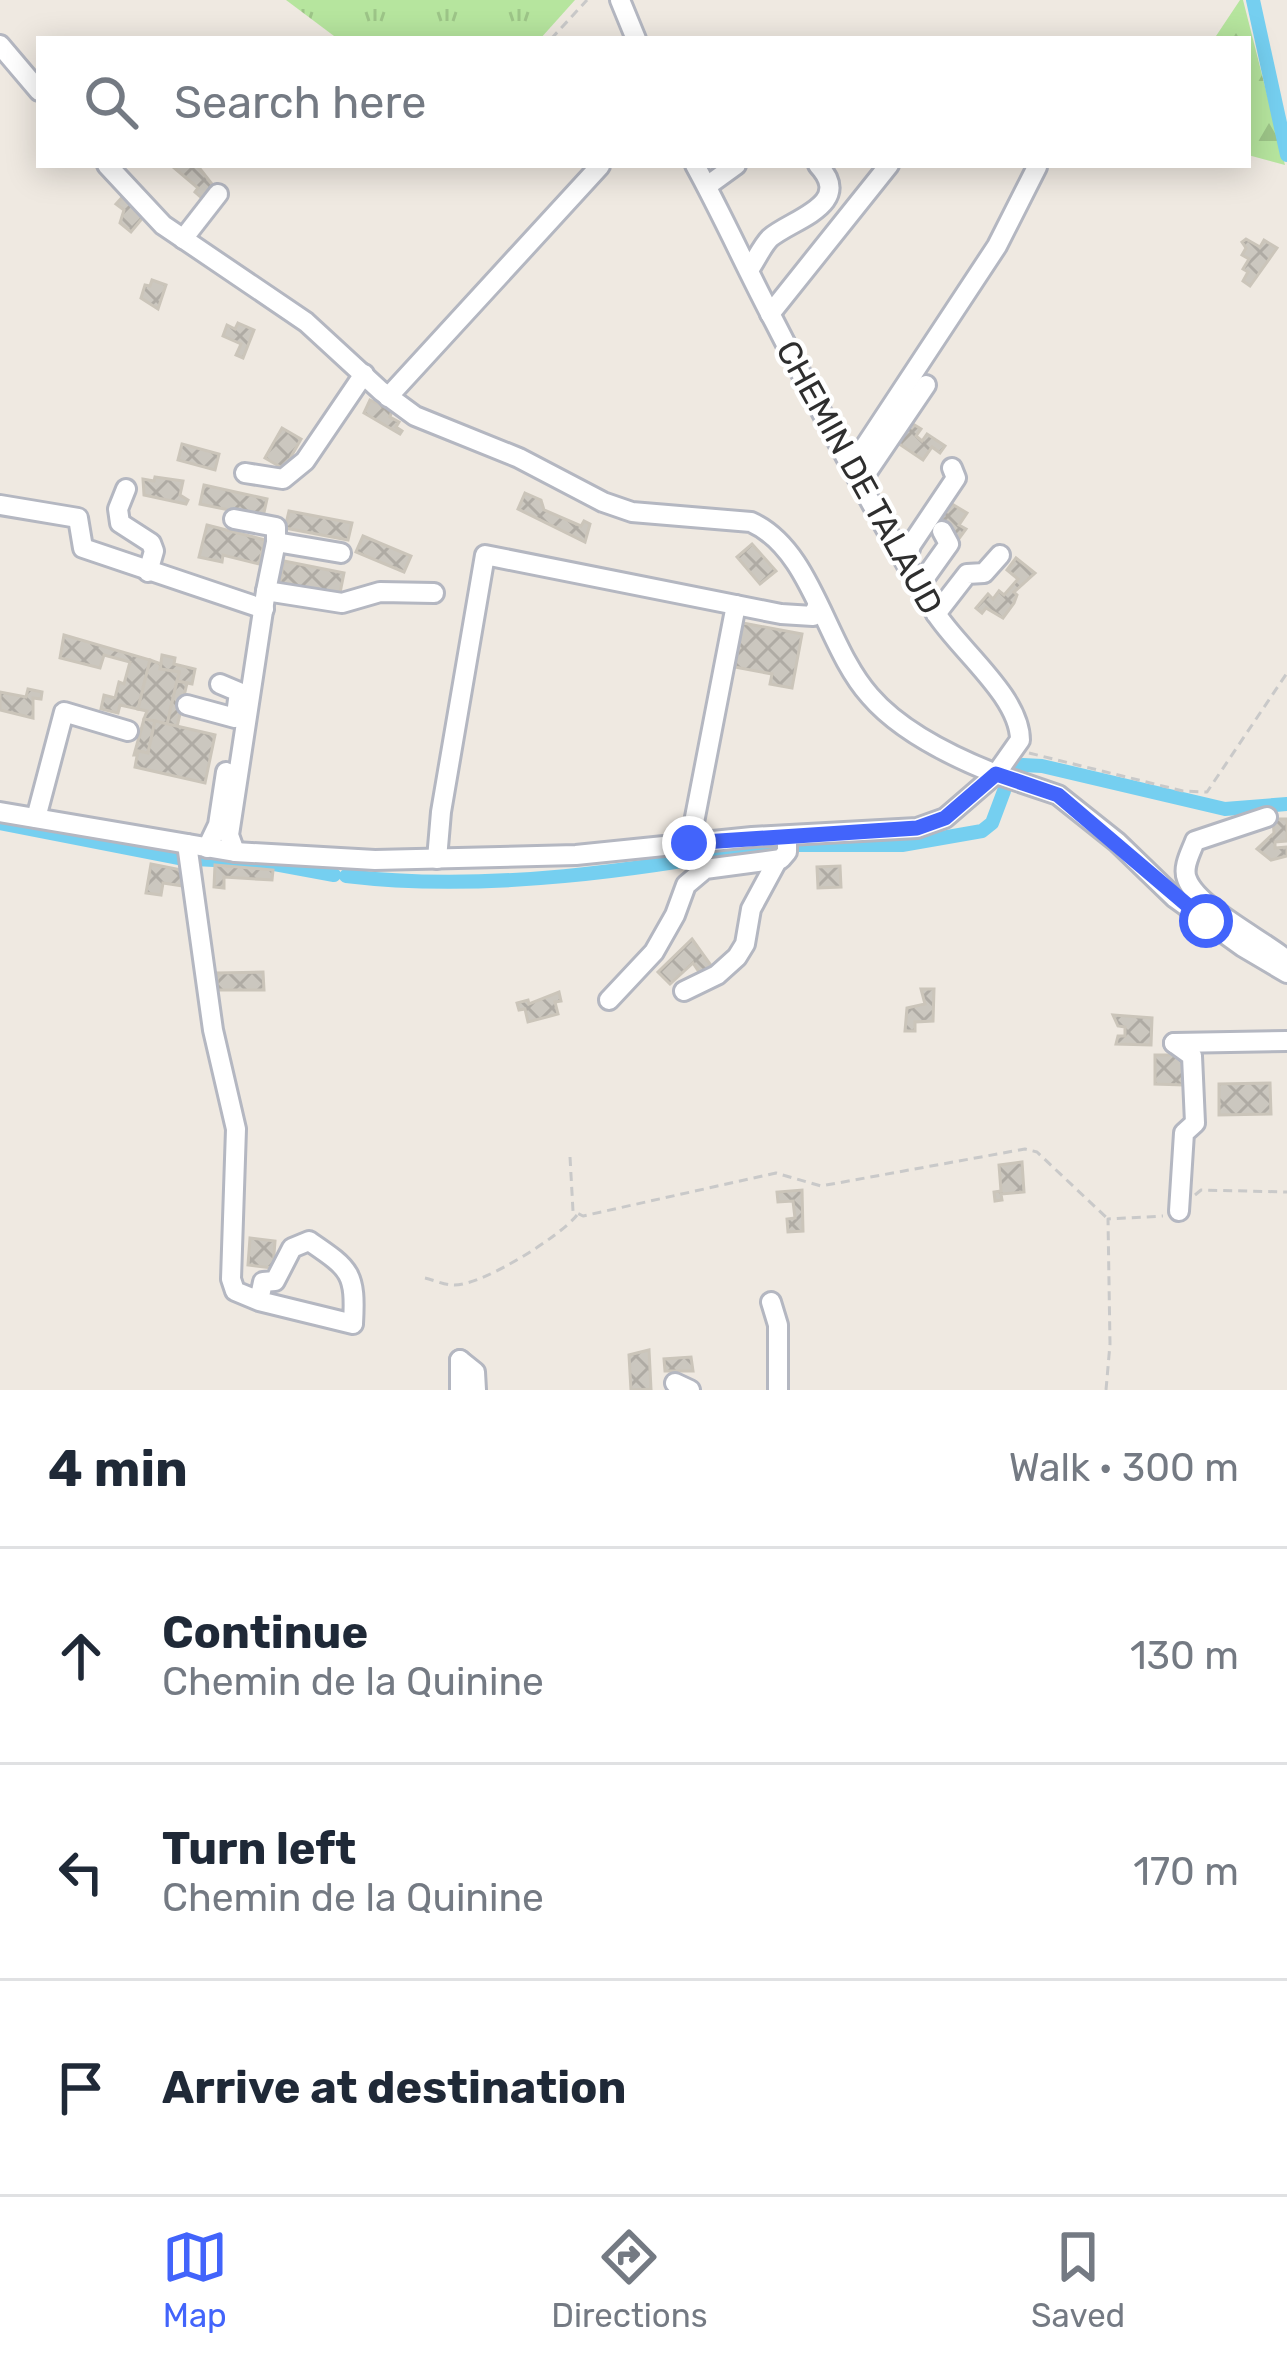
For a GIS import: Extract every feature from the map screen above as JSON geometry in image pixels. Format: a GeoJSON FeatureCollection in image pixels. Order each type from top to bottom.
{"type":"FeatureCollection","features":[{"type":"Feature","properties":{"kind":"street"},"geometry":{"type":"LineString","coordinates":[[620,0],[635,36]]}},
{"type":"Feature","properties":{"kind":"street"},"geometry":{"type":"LineString","coordinates":[[0,45],[36,87]]}},
{"type":"Feature","properties":{"kind":"street"},"geometry":{"type":"LineString","coordinates":[[110,168],[163,225],[306,322],[415,416],[519,458],[632,512],[751,522],[766,529],[781,541],[848,666],[872,698],[956,758],[1058,795],[1117,842],[1175,898],[1287,973]]}},
{"type":"Feature","properties":{"kind":"street"},"geometry":{"type":"LineString","coordinates":[[388,397],[598,168]]}},
{"type":"Feature","properties":{"kind":"street","name":"CHEMIN DE TALAUD"},"geometry":{"type":"LineString","coordinates":[[697,168],[906,563],[936,614],[1009,709],[1021,733],[1016,750]]}},
{"type":"Feature","properties":{"kind":"street"},"geometry":{"type":"LineString","coordinates":[[707,187],[732,168]]}},
{"type":"Feature","properties":{"kind":"street"},"geometry":{"type":"LineString","coordinates":[[749,270],[768,239],[821,207],[828,189],[823,168]]}},
{"type":"Feature","properties":{"kind":"street"},"geometry":{"type":"LineString","coordinates":[[770,314],[887,168]]}},
{"type":"Feature","properties":{"kind":"street"},"geometry":{"type":"LineString","coordinates":[[856,474],[997,247],[1036,168]]}},
{"type":"Feature","properties":{"kind":"street"},"geometry":{"type":"LineString","coordinates":[[183,239],[218,194]]}},
{"type":"Feature","properties":{"kind":"street"},"geometry":{"type":"LineString","coordinates":[[245,473],[283,479],[305,460],[364,374]]}},
{"type":"Feature","properties":{"kind":"street"},"geometry":{"type":"LineString","coordinates":[[856,474],[926,385]]}},
{"type":"Feature","properties":{"kind":"street"},"geometry":{"type":"LineString","coordinates":[[906,563],[910,545],[956,478],[952,468]]}},
{"type":"Feature","properties":{"kind":"street"},"geometry":{"type":"LineString","coordinates":[[125,489],[118,509],[120,524],[151,543],[154,551],[148,572]]}},
{"type":"Feature","properties":{"kind":"street"},"geometry":{"type":"LineString","coordinates":[[0,505],[78,518],[83,548],[148,572],[265,600],[342,603],[380,592],[434,593]]}},
{"type":"Feature","properties":{"kind":"street"},"geometry":{"type":"LineString","coordinates":[[234,519],[276,527],[229,835],[235,852]]}},
{"type":"Feature","properties":{"kind":"street"},"geometry":{"type":"LineString","coordinates":[[920,586],[949,544],[942,531]]}},
{"type":"Feature","properties":{"kind":"street"},"geometry":{"type":"LineString","coordinates":[[276,542],[341,553]]}},
{"type":"Feature","properties":{"kind":"street"},"geometry":{"type":"LineString","coordinates":[[437,859],[485,555],[736,605],[813,616],[818,606]]}},
{"type":"Feature","properties":{"kind":"street"},"geometry":{"type":"LineString","coordinates":[[936,614],[967,574],[984,573],[1000,555]]}},
{"type":"Feature","properties":{"kind":"street"},"geometry":{"type":"LineString","coordinates":[[689,843],[736,605]]}},
{"type":"Feature","properties":{"kind":"street"},"geometry":{"type":"LineString","coordinates":[[197,846],[218,826],[239,692],[220,685]]}},
{"type":"Feature","properties":{"kind":"street"},"geometry":{"type":"LineString","coordinates":[[187,705],[235,718]]}},
{"type":"Feature","properties":{"kind":"street"},"geometry":{"type":"LineString","coordinates":[[36,818],[64,712],[128,731]]}},
{"type":"Feature","properties":{"kind":"street"},"geometry":{"type":"LineString","coordinates":[[0,812],[235,852],[375,860],[576,854],[917,828],[945,818],[1016,750]]}},
{"type":"Feature","properties":{"kind":"street"},"geometry":{"type":"LineString","coordinates":[[1267,817],[1195,841],[1185,868],[1187,882],[1200,896],[1287,960]]}},
{"type":"Feature","properties":{"kind":"street"},"geometry":{"type":"LineString","coordinates":[[684,991],[717,975],[737,958],[745,944],[751,909],[777,861],[787,852],[787,836]]}},
{"type":"Feature","properties":{"kind":"street"},"geometry":{"type":"LineString","coordinates":[[197,846],[213,1030],[236,1129],[230,1280],[235,1291],[259,1300],[353,1324],[355,1285],[346,1267],[309,1241],[292,1248],[275,1281],[263,1282],[259,1300]]}},
{"type":"Feature","properties":{"kind":"street"},"geometry":{"type":"LineString","coordinates":[[609,1000],[655,952],[686,885],[706,869],[777,861]]}},
{"type":"Feature","properties":{"kind":"street"},"geometry":{"type":"LineString","coordinates":[[1180,1211],[1184,1132],[1195,1123],[1192,1056],[1174,1043],[1287,1041]]}},
{"type":"Feature","properties":{"kind":"street"},"geometry":{"type":"LineString","coordinates":[[772,1302],[778,1325],[778,1390]]}},
{"type":"Feature","properties":{"kind":"street"},"geometry":{"type":"LineString","coordinates":[[460,1390],[460,1360],[475,1372],[476,1390]]}},
{"type":"Feature","properties":{"kind":"path"},"geometry":{"type":"LineString","coordinates":[[554,36],[587,0]]}},
{"type":"Feature","properties":{"kind":"path"},"geometry":{"type":"LineString","coordinates":[[1016,750],[1183,791],[1207,792],[1287,674]]}},
{"type":"Feature","properties":{"kind":"path"},"geometry":{"type":"LineString","coordinates":[[570,1157],[573,1211],[583,1216],[776,1173],[821,1186],[1025,1149],[1037,1152],[1108,1219],[1161,1217],[1180,1211],[1201,1190],[1287,1192]]}},
{"type":"Feature","properties":{"kind":"path"},"geometry":{"type":"LineString","coordinates":[[425,1278],[457,1286],[487,1275],[567,1229],[578,1214]]}},
{"type":"Feature","properties":{"kind":"path"},"geometry":{"type":"LineString","coordinates":[[1106,1390],[1108,1219]]}},
{"type":"Feature","properties":{"kind":"green space"},"geometry":{"type":"Polygon","coordinates":[[[286,0],[575,0],[543,36],[334,36],[286,0]]]}},
{"type":"Feature","properties":{"kind":"green space"},"geometry":{"type":"Polygon","coordinates":[[[1243,0],[1285,165],[1251,156],[1251,36],[1216,36],[1243,0]]]}},
{"type":"Feature","properties":{"kind":"building"},"geometry":{"type":"Polygon","coordinates":[[[174,168],[199,168],[215,188],[204,200],[195,192],[198,188],[174,168]]]}},
{"type":"Feature","properties":{"kind":"building"},"geometry":{"type":"Polygon","coordinates":[[[126,193],[145,215],[131,232],[120,223],[124,210],[116,204],[126,193]]]}},
{"type":"Feature","properties":{"kind":"building"},"geometry":{"type":"Polygon","coordinates":[[[1246,239],[1260,247],[1264,240],[1277,248],[1250,286],[1243,281],[1249,259],[1242,255],[1246,239]]]}},
{"type":"Feature","properties":{"kind":"building"},"geometry":{"type":"Polygon","coordinates":[[[152,280],[166,285],[158,309],[141,298],[152,280]]]}},
{"type":"Feature","properties":{"kind":"building"},"geometry":{"type":"Polygon","coordinates":[[[238,323],[254,330],[243,358],[236,355],[241,344],[223,336],[227,325],[235,329],[238,323]]]}},
{"type":"Feature","properties":{"kind":"building"},"geometry":{"type":"Polygon","coordinates":[[[370,400],[392,410],[390,417],[399,422],[400,434],[364,413],[370,400]]]}},
{"type":"Feature","properties":{"kind":"building"},"geometry":{"type":"Polygon","coordinates":[[[908,421],[921,429],[916,436],[922,441],[927,434],[945,446],[940,453],[932,447],[923,460],[895,441],[908,421]]]}},
{"type":"Feature","properties":{"kind":"building"},"geometry":{"type":"Polygon","coordinates":[[[282,428],[301,439],[284,469],[265,458],[282,428]]]}},
{"type":"Feature","properties":{"kind":"building"},"geometry":{"type":"Polygon","coordinates":[[[182,444],[219,454],[215,470],[178,460],[182,444]]]}},
{"type":"Feature","properties":{"kind":"building"},"geometry":{"type":"Polygon","coordinates":[[[155,477],[183,481],[180,495],[188,500],[186,504],[144,495],[143,479],[154,481],[155,477]]]}},
{"type":"Feature","properties":{"kind":"building"},"geometry":{"type":"Polygon","coordinates":[[[204,485],[267,499],[263,517],[200,504],[204,485]]]}},
{"type":"Feature","properties":{"kind":"building"},"geometry":{"type":"Polygon","coordinates":[[[525,493],[541,500],[544,510],[581,526],[584,521],[590,524],[585,542],[518,509],[525,493]]]}},
{"type":"Feature","properties":{"kind":"building"},"geometry":{"type":"Polygon","coordinates":[[[952,504],[967,513],[959,525],[966,529],[958,540],[938,519],[952,504]]]}},
{"type":"Feature","properties":{"kind":"building"},"geometry":{"type":"Polygon","coordinates":[[[289,511],[352,523],[348,540],[285,528],[289,511]]]}},
{"type":"Feature","properties":{"kind":"building"},"geometry":{"type":"Polygon","coordinates":[[[207,525],[265,540],[259,564],[223,555],[222,562],[199,557],[207,525]]]}},
{"type":"Feature","properties":{"kind":"building"},"geometry":{"type":"Polygon","coordinates":[[[363,536],[411,556],[404,572],[356,552],[363,536]]]}},
{"type":"Feature","properties":{"kind":"building"},"geometry":{"type":"Polygon","coordinates":[[[752,544],[776,571],[760,584],[737,557],[752,544]]]}},
{"type":"Feature","properties":{"kind":"building"},"geometry":{"type":"Polygon","coordinates":[[[1016,558],[1035,573],[1014,592],[1014,603],[1003,618],[986,608],[982,613],[976,608],[988,594],[993,599],[999,591],[1004,595],[1018,579],[1007,570],[1016,558]]]}},
{"type":"Feature","properties":{"kind":"building"},"geometry":{"type":"Polygon","coordinates":[[[284,561],[344,573],[339,598],[279,586],[284,561]]]}},
{"type":"Feature","properties":{"kind":"building"},"geometry":{"type":"Polygon","coordinates":[[[743,623],[802,634],[792,688],[770,684],[772,674],[735,667],[743,623]]]}},
{"type":"Feature","properties":{"kind":"building"},"geometry":{"type":"Polygon","coordinates":[[[64,635],[150,660],[138,709],[120,705],[118,713],[101,709],[104,695],[115,698],[119,682],[124,684],[130,662],[104,655],[100,668],[60,658],[64,635]]]}},
{"type":"Feature","properties":{"kind":"building"},"geometry":{"type":"Polygon","coordinates":[[[162,655],[195,669],[192,684],[177,681],[179,672],[160,669],[162,655]]]}},
{"type":"Feature","properties":{"kind":"building"},"geometry":{"type":"Polygon","coordinates":[[[150,660],[161,664],[160,669],[179,672],[167,725],[144,719],[147,711],[138,709],[150,660]]]}},
{"type":"Feature","properties":{"kind":"building"},"geometry":{"type":"Polygon","coordinates":[[[177,681],[187,683],[177,727],[167,725],[177,681]]]}},
{"type":"Feature","properties":{"kind":"building"},"geometry":{"type":"Polygon","coordinates":[[[28,689],[42,692],[41,699],[33,698],[33,718],[0,710],[0,692],[26,697],[28,689]]]}},
{"type":"Feature","properties":{"kind":"building"},"geometry":{"type":"Polygon","coordinates":[[[144,719],[155,721],[148,753],[134,755],[144,719]]]}},
{"type":"Feature","properties":{"kind":"building"},"geometry":{"type":"Polygon","coordinates":[[[155,721],[215,735],[205,783],[135,767],[138,751],[148,753],[155,721]]]}},
{"type":"Feature","properties":{"kind":"building"},"geometry":{"type":"Polygon","coordinates":[[[1273,819],[1287,819],[1287,841],[1275,842],[1275,848],[1287,847],[1287,856],[1271,860],[1257,849],[1274,833],[1273,819]]]}},
{"type":"Feature","properties":{"kind":"building"},"geometry":{"type":"Polygon","coordinates":[[[151,864],[186,871],[183,886],[163,883],[161,895],[146,893],[151,864]]]}},
{"type":"Feature","properties":{"kind":"building"},"geometry":{"type":"Polygon","coordinates":[[[215,865],[273,870],[272,880],[224,877],[224,888],[214,887],[215,865]]]}},
{"type":"Feature","properties":{"kind":"building"},"geometry":{"type":"Polygon","coordinates":[[[840,866],[841,887],[818,888],[817,867],[840,866]]]}},
{"type":"Feature","properties":{"kind":"building"},"geometry":{"type":"Polygon","coordinates":[[[692,939],[715,971],[703,978],[693,963],[670,984],[658,972],[692,939]]]}},
{"type":"Feature","properties":{"kind":"building"},"geometry":{"type":"Polygon","coordinates":[[[263,972],[264,990],[217,990],[217,973],[263,972]]]}},
{"type":"Feature","properties":{"kind":"building"},"geometry":{"type":"Polygon","coordinates":[[[921,989],[934,989],[933,1021],[915,1022],[915,1031],[905,1031],[907,1008],[925,1004],[921,989]]]}},
{"type":"Feature","properties":{"kind":"building"},"geometry":{"type":"Polygon","coordinates":[[[559,992],[558,1014],[528,1022],[525,1009],[519,1010],[517,1003],[528,1000],[529,1004],[559,992]]]}},
{"type":"Feature","properties":{"kind":"building"},"geometry":{"type":"Polygon","coordinates":[[[1113,1015],[1152,1018],[1151,1045],[1116,1044],[1118,1036],[1125,1036],[1125,1027],[1118,1026],[1113,1015]]]}},
{"type":"Feature","properties":{"kind":"building"},"geometry":{"type":"Polygon","coordinates":[[[1155,1055],[1184,1055],[1183,1085],[1155,1084],[1155,1055]]]}},
{"type":"Feature","properties":{"kind":"building"},"geometry":{"type":"Polygon","coordinates":[[[1270,1083],[1271,1114],[1219,1115],[1219,1084],[1270,1083]]]}},
{"type":"Feature","properties":{"kind":"building"},"geometry":{"type":"Polygon","coordinates":[[[1022,1162],[1024,1192],[1001,1194],[1002,1200],[995,1201],[994,1192],[1001,1191],[999,1165],[1022,1162]]]}},
{"type":"Feature","properties":{"kind":"building"},"geometry":{"type":"Polygon","coordinates":[[[802,1190],[803,1231],[788,1232],[787,1219],[795,1218],[793,1201],[778,1202],[777,1192],[802,1190]]]}},
{"type":"Feature","properties":{"kind":"building"},"geometry":{"type":"Polygon","coordinates":[[[250,1238],[275,1241],[273,1268],[248,1265],[250,1238]]]}},
{"type":"Feature","properties":{"kind":"building"},"geometry":{"type":"Polygon","coordinates":[[[649,1350],[651,1389],[631,1390],[629,1355],[649,1350]]]}},
{"type":"Feature","properties":{"kind":"building"},"geometry":{"type":"Polygon","coordinates":[[[691,1357],[693,1371],[665,1371],[664,1359],[691,1357]]]}},
{"type":"Feature","properties":{"kind":"waterway"},"geometry":{"type":"LineString","coordinates":[[1253,0],[1287,155]]}},
{"type":"Feature","properties":{"kind":"waterway"},"geometry":{"type":"LineString","coordinates":[[1010,773],[1023,765],[1042,766],[1225,809],[1287,804]]}},
{"type":"Feature","properties":{"kind":"waterway"},"geometry":{"type":"LineString","coordinates":[[792,845],[902,845],[982,831],[992,823],[1004,791]]}},
{"type":"Feature","properties":{"kind":"waterway"},"geometry":{"type":"LineString","coordinates":[[0,823],[183,859]]}},
{"type":"Feature","properties":{"kind":"waterway"},"geometry":{"type":"LineString","coordinates":[[346,876],[454,882],[564,876],[781,844]]}},
{"type":"Feature","properties":{"kind":"waterway"},"geometry":{"type":"LineString","coordinates":[[195,859],[269,863],[334,875]]}},
{"type":"Feature","properties":{"kind":"route"},"geometry":{"type":"LineString","coordinates":[[689,843],[917,828],[945,818],[996,774],[1058,795],[1206,921]]}}]}
